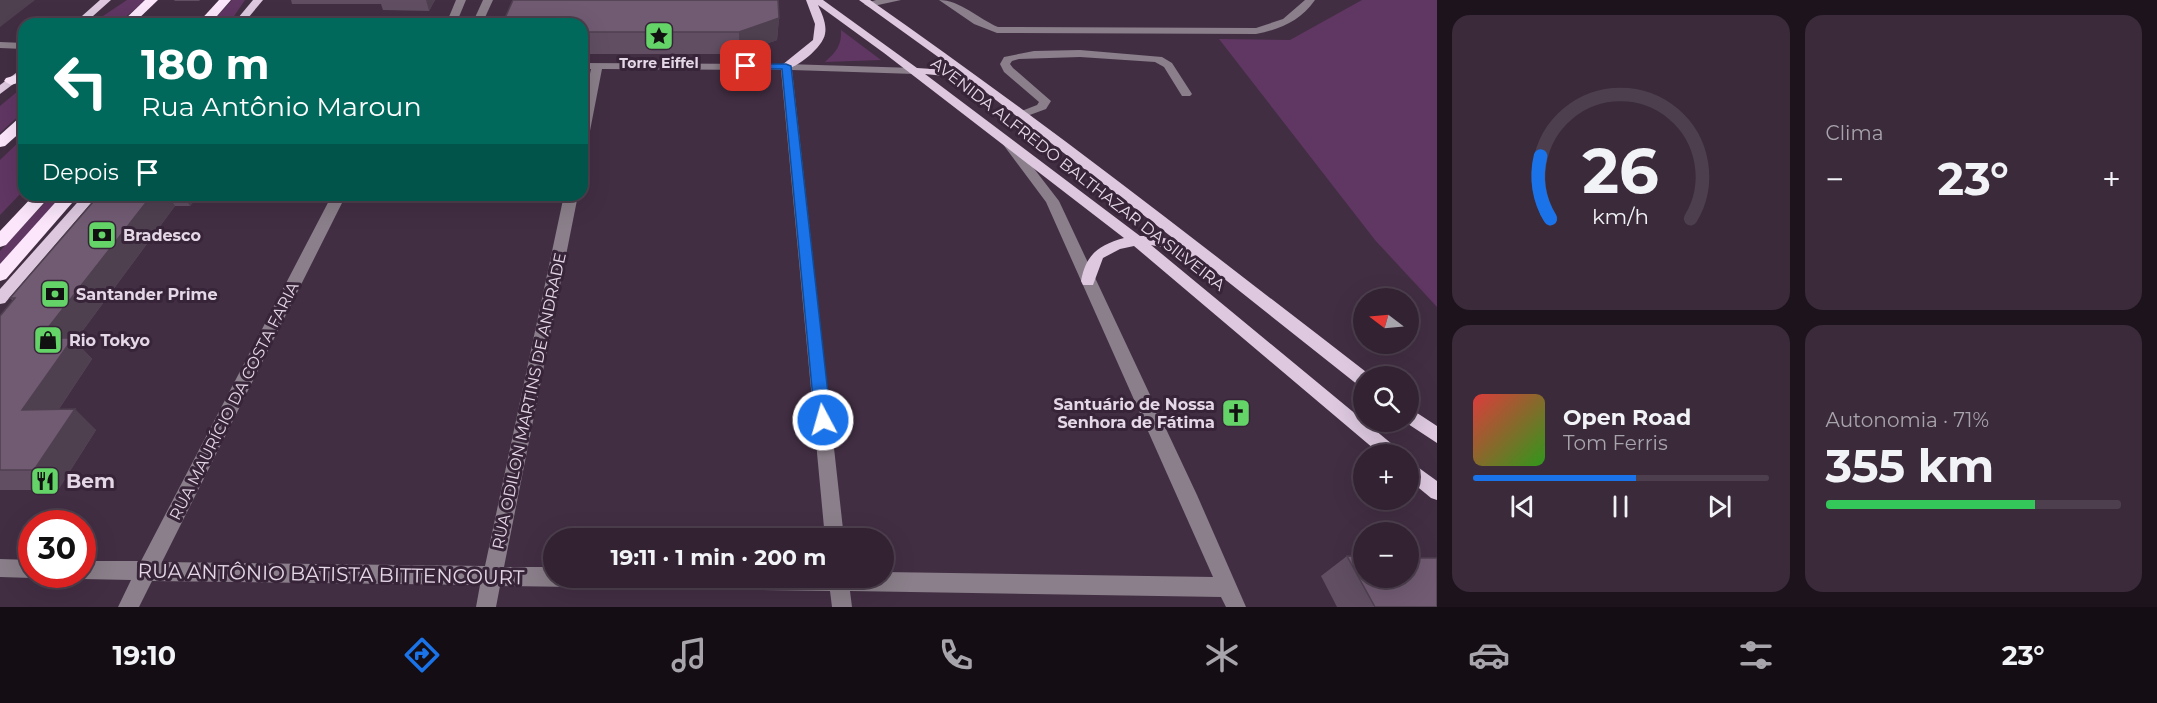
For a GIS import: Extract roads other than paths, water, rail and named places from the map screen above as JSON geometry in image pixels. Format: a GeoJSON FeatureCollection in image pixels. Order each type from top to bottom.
{"type":"FeatureCollection","features":[{"type":"Feature","properties":{"kind":"highway"},"geometry":{"type":"LineString","coordinates":[[132,18],[152,0]]}},
{"type":"Feature","properties":{"kind":"highway"},"geometry":{"type":"LineString","coordinates":[[208,18],[225,0]]}},
{"type":"Feature","properties":{"kind":"highway"},"geometry":{"type":"LineString","coordinates":[[0,143],[18,126]]}},
{"type":"Feature","properties":{"kind":"highway"},"geometry":{"type":"LineString","coordinates":[[0,241],[37,201]]}},
{"type":"Feature","properties":{"kind":"highway"},"geometry":{"type":"LineString","coordinates":[[0,275],[66,201]]}},
{"type":"Feature","properties":{"kind":"main road"},"geometry":{"type":"LineString","coordinates":[[85,18],[105,0]]}},
{"type":"Feature","properties":{"kind":"main road"},"geometry":{"type":"LineString","coordinates":[[243,18],[258,0]]}},
{"type":"Feature","properties":{"kind":"main road"},"geometry":{"type":"LineString","coordinates":[[786,66],[814,46],[822,35],[822,26],[812,0]]}},
{"type":"Feature","properties":{"kind":"main road","name":"AVENIDA ALFREDO BALTHAZAR DA SILVEIRA"},"geometry":{"type":"LineString","coordinates":[[816,0],[915,71],[1137,241],[1380,444]]}},
{"type":"Feature","properties":{"kind":"main road","name":"AVENIDA ALFREDO BALTHAZAR DA SILVEIRA"},"geometry":{"type":"LineString","coordinates":[[866,2],[1023,114],[1353,371]]}},
{"type":"Feature","properties":{"kind":"main road"},"geometry":{"type":"LineString","coordinates":[[915,71],[956,75],[1066,152],[1082,159]]}},
{"type":"Feature","properties":{"kind":"main road"},"geometry":{"type":"LineString","coordinates":[[0,91],[18,79]]}},
{"type":"Feature","properties":{"kind":"main road"},"geometry":{"type":"LineString","coordinates":[[0,299],[86,201]]}},
{"type":"Feature","properties":{"kind":"main road"},"geometry":{"type":"LineString","coordinates":[[1088,281],[1091,267],[1099,254],[1121,243],[1137,241],[1175,246],[1330,360],[1350,369]]}},
{"type":"Feature","properties":{"kind":"main road"},"geometry":{"type":"LineString","coordinates":[[1419,422],[1437,436]]}},
{"type":"Feature","properties":{"kind":"main road"},"geometry":{"type":"LineString","coordinates":[[1419,477],[1437,492]]}},
{"type":"Feature","properties":{"kind":"street"},"geometry":{"type":"LineString","coordinates":[[454,18],[461,0]]}},
{"type":"Feature","properties":{"kind":"street"},"geometry":{"type":"LineString","coordinates":[[480,18],[488,0]]}},
{"type":"Feature","properties":{"kind":"street"},"geometry":{"type":"LineString","coordinates":[[866,2],[896,0]]}},
{"type":"Feature","properties":{"kind":"street"},"geometry":{"type":"LineString","coordinates":[[944,0],[978,22],[997,30],[1135,32],[1256,31],[1271,28],[1294,18],[1303,11],[1309,0]]}},
{"type":"Feature","properties":{"kind":"street"},"geometry":{"type":"LineString","coordinates":[[0,45],[18,46]]}},
{"type":"Feature","properties":{"kind":"street"},"geometry":{"type":"LineString","coordinates":[[1023,114],[1042,107],[1045,101],[1008,70],[1005,64],[1008,59],[1020,54],[1158,59],[1168,65],[1186,94]]}},
{"type":"Feature","properties":{"kind":"street"},"geometry":{"type":"LineString","coordinates":[[588,66],[786,66],[915,71]]}},
{"type":"Feature","properties":{"kind":"street"},"geometry":{"type":"LineString","coordinates":[[588,111],[597,66]]}},
{"type":"Feature","properties":{"kind":"street"},"geometry":{"type":"LineString","coordinates":[[786,66],[834,528]]}},
{"type":"Feature","properties":{"kind":"street"},"geometry":{"type":"LineString","coordinates":[[1006,141],[1052,201],[1236,607]]}},
{"type":"Feature","properties":{"kind":"street","name":"RUA MAURÍCIO DA COSTA FARIA"},"geometry":{"type":"LineString","coordinates":[[128,607],[336,201]]}},
{"type":"Feature","properties":{"kind":"street","name":"RUA ODILON MARTINS DE ANDRADE"},"geometry":{"type":"LineString","coordinates":[[486,607],[570,201]]}},
{"type":"Feature","properties":{"kind":"street"},"geometry":{"type":"LineString","coordinates":[[0,568],[18,569]]}},
{"type":"Feature","properties":{"kind":"street","name":"RUA ANTÔNIO BATISTA BITTENCOURT"},"geometry":{"type":"LineString","coordinates":[[96,570],[543,577]]}},
{"type":"Feature","properties":{"kind":"street","name":"RUA ANTÔNIO BATISTA BITTENCOURT"},"geometry":{"type":"LineString","coordinates":[[894,580],[1228,586]]}},
{"type":"Feature","properties":{"kind":"street"},"geometry":{"type":"LineString","coordinates":[[840,588],[842,607]]}},
{"type":"Feature","properties":{"kind":"place","name":"Torre Eiffel"},"geometry":{"type":"Point","coordinates":[659,36]}},
{"type":"Feature","properties":{"kind":"place","name":"Bradesco"},"geometry":{"type":"Point","coordinates":[102,235]}},
{"type":"Feature","properties":{"kind":"place","name":"Santander Prime"},"geometry":{"type":"Point","coordinates":[55,294]}},
{"type":"Feature","properties":{"kind":"place","name":"Rio Tokyo"},"geometry":{"type":"Point","coordinates":[48,340]}},
{"type":"Feature","properties":{"kind":"place","name":"Santuário de Nossa Senhora de Fátima"},"geometry":{"type":"Point","coordinates":[1236,413]}},
{"type":"Feature","properties":{"kind":"place","name":"Bem"},"geometry":{"type":"Point","coordinates":[45,481]}}]}
